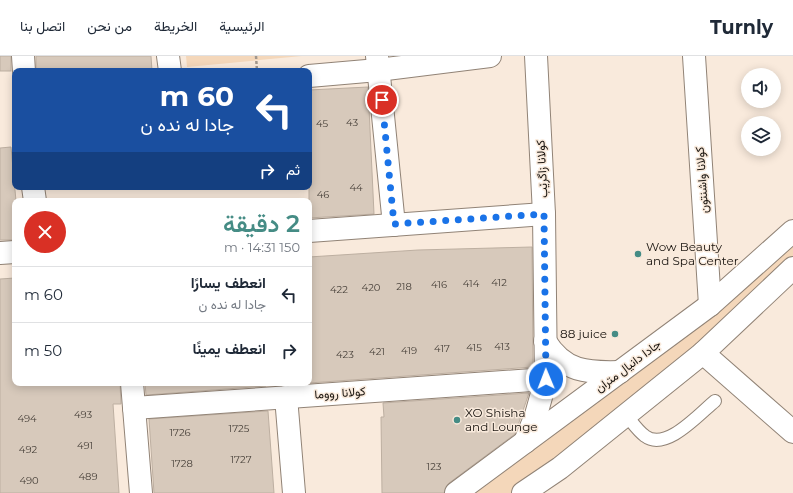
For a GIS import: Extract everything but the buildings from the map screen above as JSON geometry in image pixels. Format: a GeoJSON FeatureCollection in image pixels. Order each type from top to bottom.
{"type":"FeatureCollection","features":[{"type":"Feature","properties":{"kind":"street"},"geometry":{"type":"LineString","coordinates":[[23,56],[24,68]]}},
{"type":"Feature","properties":{"kind":"street"},"geometry":{"type":"LineString","coordinates":[[168,56],[170,68]]}},
{"type":"Feature","properties":{"kind":"street"},"geometry":{"type":"LineString","coordinates":[[312,75],[378,63],[490,56]]}},
{"type":"Feature","properties":{"kind":"street","name":"كولانا زاگرێب"},"geometry":{"type":"LineString","coordinates":[[525,442],[534,420],[546,379],[544,214],[536,56]]}},
{"type":"Feature","properties":{"kind":"street","name":"كولانا واشنتون"},"geometry":{"type":"LineString","coordinates":[[694,56],[710,305]]}},
{"type":"Feature","properties":{"kind":"street"},"geometry":{"type":"LineString","coordinates":[[378,63],[394,224]]}},
{"type":"Feature","properties":{"kind":"street"},"geometry":{"type":"LineString","coordinates":[[312,231],[544,214]]}},
{"type":"Feature","properties":{"kind":"street","name":"جادا دانيال متران"},"geometry":{"type":"LineString","coordinates":[[456,493],[710,305],[793,231]]}},
{"type":"Feature","properties":{"kind":"street"},"geometry":{"type":"LineString","coordinates":[[0,253],[12,252]]}},
{"type":"Feature","properties":{"kind":"street"},"geometry":{"type":"LineString","coordinates":[[523,493],[560,468],[703,353],[793,268]]}},
{"type":"Feature","properties":{"kind":"street"},"geometry":{"type":"LineString","coordinates":[[545,341],[552,353],[568,366],[585,371],[620,372]]}},
{"type":"Feature","properties":{"kind":"street"},"geometry":{"type":"LineString","coordinates":[[703,353],[793,432]]}},
{"type":"Feature","properties":{"kind":"street","name":"كولانا رووما"},"geometry":{"type":"LineString","coordinates":[[134,408],[546,379]]}},
{"type":"Feature","properties":{"kind":"street"},"geometry":{"type":"LineString","coordinates":[[132,386],[140,493]]}},
{"type":"Feature","properties":{"kind":"street"},"geometry":{"type":"LineString","coordinates":[[286,397],[294,493]]}},
{"type":"Feature","properties":{"kind":"lane"},"geometry":{"type":"LineString","coordinates":[[626,415],[645,437],[659,441],[672,436],[715,401]]}},
{"type":"Feature","properties":{"kind":"path"},"geometry":{"type":"LineString","coordinates":[[256,56],[257,68]]}},
{"type":"Feature","properties":{"kind":"shaded area"},"geometry":{"type":"Polygon","coordinates":[[[186,56],[302,56],[187,67],[186,56]]]}},
{"type":"Feature","properties":{"kind":"shaded area"},"geometry":{"type":"Polygon","coordinates":[[[793,235],[793,266],[519,493],[463,493],[793,235]]]}},
{"type":"Feature","properties":{"kind":"place","name":"Wow Beauty and Spa Center"},"geometry":{"type":"Point","coordinates":[638,254]}},
{"type":"Feature","properties":{"kind":"place","name":"88 juice"},"geometry":{"type":"Point","coordinates":[615,334]}},
{"type":"Feature","properties":{"kind":"place","name":"XO Shisha and Lounge"},"geometry":{"type":"Point","coordinates":[457,420]}},
{"type":"Feature","properties":{"kind":"route"},"geometry":{"type":"LineString","coordinates":[[382,100],[394,224],[544,214],[546,379]]}}]}
